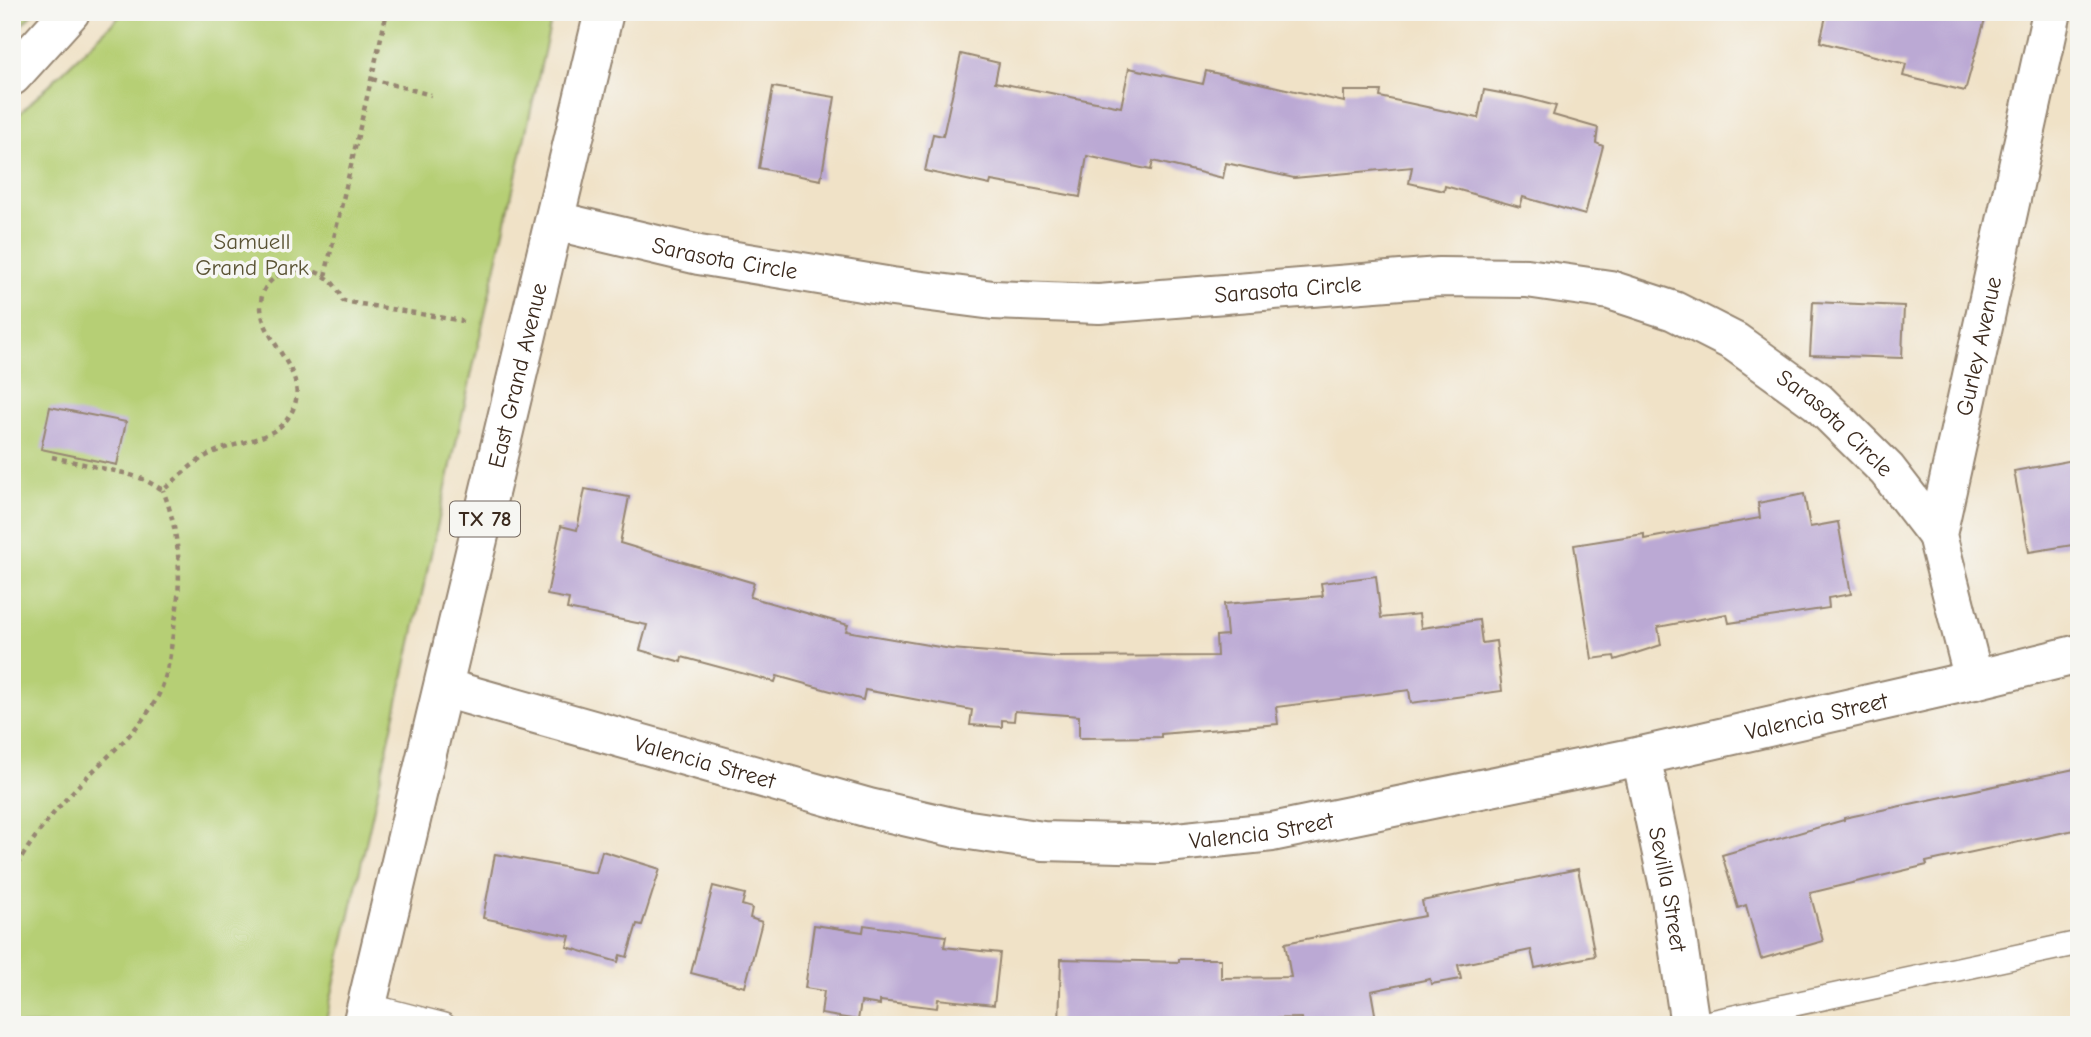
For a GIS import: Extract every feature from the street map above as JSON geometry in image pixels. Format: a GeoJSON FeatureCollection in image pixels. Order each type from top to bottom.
{"type":"FeatureCollection","features":[{"type":"Feature","properties":{"kind":"street"},"geometry":{"type":"LineString","coordinates":[[12,76],[69,12]]}},
{"type":"Feature","properties":{"kind":"street","name":"East Grand Avenue"},"geometry":{"type":"LineString","coordinates":[[365,1015],[604,12]]}},
{"type":"Feature","properties":{"kind":"street","name":"Gurley Avenue"},"geometry":{"type":"LineString","coordinates":[[1974,680],[1937,535],[2052,12]]}},
{"type":"Feature","properties":{"kind":"street","name":"Sarasota Circle"},"geometry":{"type":"LineString","coordinates":[[556,221],[699,255],[892,287],[993,300],[1099,304],[1439,276],[1528,278],[1610,290],[1674,311],[1735,342],[1818,402],[1887,470],[1937,535]]}},
{"type":"Feature","properties":{"kind":"street","name":"Valencia Street"},"geometry":{"type":"LineString","coordinates":[[444,688],[869,808],[956,828],[1043,841],[1158,844],[1272,832],[1641,756],[2079,654]]}},
{"type":"Feature","properties":{"kind":"street","name":"Sevilla Street"},"geometry":{"type":"LineString","coordinates":[[1641,756],[1670,891],[1690,1025]]}},
{"type":"Feature","properties":{"kind":"lane"},"geometry":{"type":"LineString","coordinates":[[1697,1025],[2079,943]]}},
{"type":"Feature","properties":{"kind":"lane"},"geometry":{"type":"LineString","coordinates":[[365,1015],[444,1025]]}},
{"type":"Feature","properties":{"kind":"path"},"geometry":{"type":"LineString","coordinates":[[325,276],[387,12]]}},
{"type":"Feature","properties":{"kind":"path"},"geometry":{"type":"LineString","coordinates":[[372,79],[431,95]]}},
{"type":"Feature","properties":{"kind":"path"},"geometry":{"type":"LineString","coordinates":[[163,490],[198,460],[211,453],[267,435],[281,426],[290,415],[295,402],[296,384],[263,320],[261,307],[263,294],[271,280],[301,269],[314,271],[325,276],[339,291],[343,301],[463,321]]}},
{"type":"Feature","properties":{"kind":"path"},"geometry":{"type":"LineString","coordinates":[[12,874],[52,815],[131,734],[158,696],[168,661],[178,600],[178,543],[172,512],[163,490],[124,473],[52,457]]}},
{"type":"Feature","properties":{"kind":"green space"},"geometry":{"type":"Polygon","coordinates":[[[12,12],[35,12],[12,34],[12,12]]]}},
{"type":"Feature","properties":{"kind":"green space","name":"Samuell Grand Park"},"geometry":{"type":"Polygon","coordinates":[[[124,12],[553,12],[325,1025],[12,1025],[12,121],[124,12]]]}},
{"type":"Feature","properties":{"kind":"building"},"geometry":{"type":"Polygon","coordinates":[[[1827,12],[1987,12],[1965,91],[1903,76],[1906,64],[1820,42],[1827,12]]]}},
{"type":"Feature","properties":{"kind":"building"},"geometry":{"type":"Polygon","coordinates":[[[961,54],[999,63],[995,82],[1121,107],[1129,68],[1203,84],[1206,71],[1344,102],[1344,91],[1381,91],[1380,97],[1478,118],[1484,90],[1556,106],[1553,115],[1598,128],[1596,143],[1603,146],[1585,215],[1523,197],[1520,207],[1445,186],[1444,191],[1409,183],[1412,167],[1294,178],[1226,163],[1223,178],[1153,161],[1151,170],[1087,156],[1080,197],[991,181],[990,185],[925,171],[933,134],[943,136],[961,54]]]}},
{"type":"Feature","properties":{"kind":"building"},"geometry":{"type":"Polygon","coordinates":[[[773,87],[835,97],[821,180],[759,168],[773,87]]]}},
{"type":"Feature","properties":{"kind":"building"},"geometry":{"type":"Polygon","coordinates":[[[1813,302],[1904,306],[1902,358],[1810,355],[1813,302]]]}},
{"type":"Feature","properties":{"kind":"building"},"geometry":{"type":"Polygon","coordinates":[[[50,407],[126,422],[117,465],[41,449],[50,407]]]}},
{"type":"Feature","properties":{"kind":"building"},"geometry":{"type":"Polygon","coordinates":[[[2079,459],[2079,544],[2029,552],[2014,471],[2079,459]]]}},
{"type":"Feature","properties":{"kind":"building"},"geometry":{"type":"Polygon","coordinates":[[[585,489],[629,497],[620,543],[754,583],[750,597],[848,625],[846,631],[951,649],[1056,657],[1217,656],[1216,636],[1227,635],[1224,604],[1323,596],[1321,583],[1376,576],[1381,618],[1419,614],[1421,628],[1479,620],[1482,643],[1496,641],[1502,691],[1411,703],[1409,690],[1276,707],[1278,724],[1161,734],[1161,737],[1079,738],[1079,716],[1015,711],[1014,721],[1002,720],[1002,727],[970,725],[972,710],[865,690],[863,700],[777,676],[775,682],[682,657],[681,662],[640,650],[647,625],[567,609],[569,599],[547,595],[561,526],[577,530],[585,489]]]}},
{"type":"Feature","properties":{"kind":"building"},"geometry":{"type":"Polygon","coordinates":[[[1804,494],[1810,527],[1838,522],[1851,594],[1828,598],[1829,608],[1729,623],[1727,614],[1658,627],[1661,645],[1615,660],[1614,656],[1592,659],[1574,545],[1644,534],[1644,539],[1760,518],[1758,503],[1804,494]]]}},
{"type":"Feature","properties":{"kind":"building"},"geometry":{"type":"Polygon","coordinates":[[[2079,768],[2079,829],[1926,862],[1927,865],[1810,893],[1823,941],[1761,959],[1746,905],[1738,908],[1722,855],[1844,818],[2079,768]]]}},
{"type":"Feature","properties":{"kind":"building"},"geometry":{"type":"Polygon","coordinates":[[[602,851],[660,869],[642,925],[637,924],[627,957],[620,955],[618,962],[567,947],[570,936],[483,918],[495,854],[596,873],[602,851]]]}},
{"type":"Feature","properties":{"kind":"building"},"geometry":{"type":"Polygon","coordinates":[[[1578,869],[1595,956],[1535,968],[1531,950],[1458,965],[1461,979],[1431,984],[1430,979],[1371,991],[1377,1025],[1303,1025],[1302,1018],[1134,1022],[1134,1025],[1059,1025],[1061,959],[1179,962],[1179,959],[1221,959],[1221,978],[1291,977],[1285,943],[1425,916],[1422,901],[1578,869]]]}},
{"type":"Feature","properties":{"kind":"building"},"geometry":{"type":"Polygon","coordinates":[[[713,886],[745,894],[742,905],[752,908],[750,918],[762,922],[745,987],[691,973],[713,886]]]}},
{"type":"Feature","properties":{"kind":"building"},"geometry":{"type":"Polygon","coordinates":[[[814,925],[863,932],[864,925],[946,936],[944,947],[1000,953],[994,1005],[938,999],[937,1008],[880,1001],[880,1005],[861,1002],[858,1020],[821,1014],[824,991],[805,988],[814,925]]]}}]}
